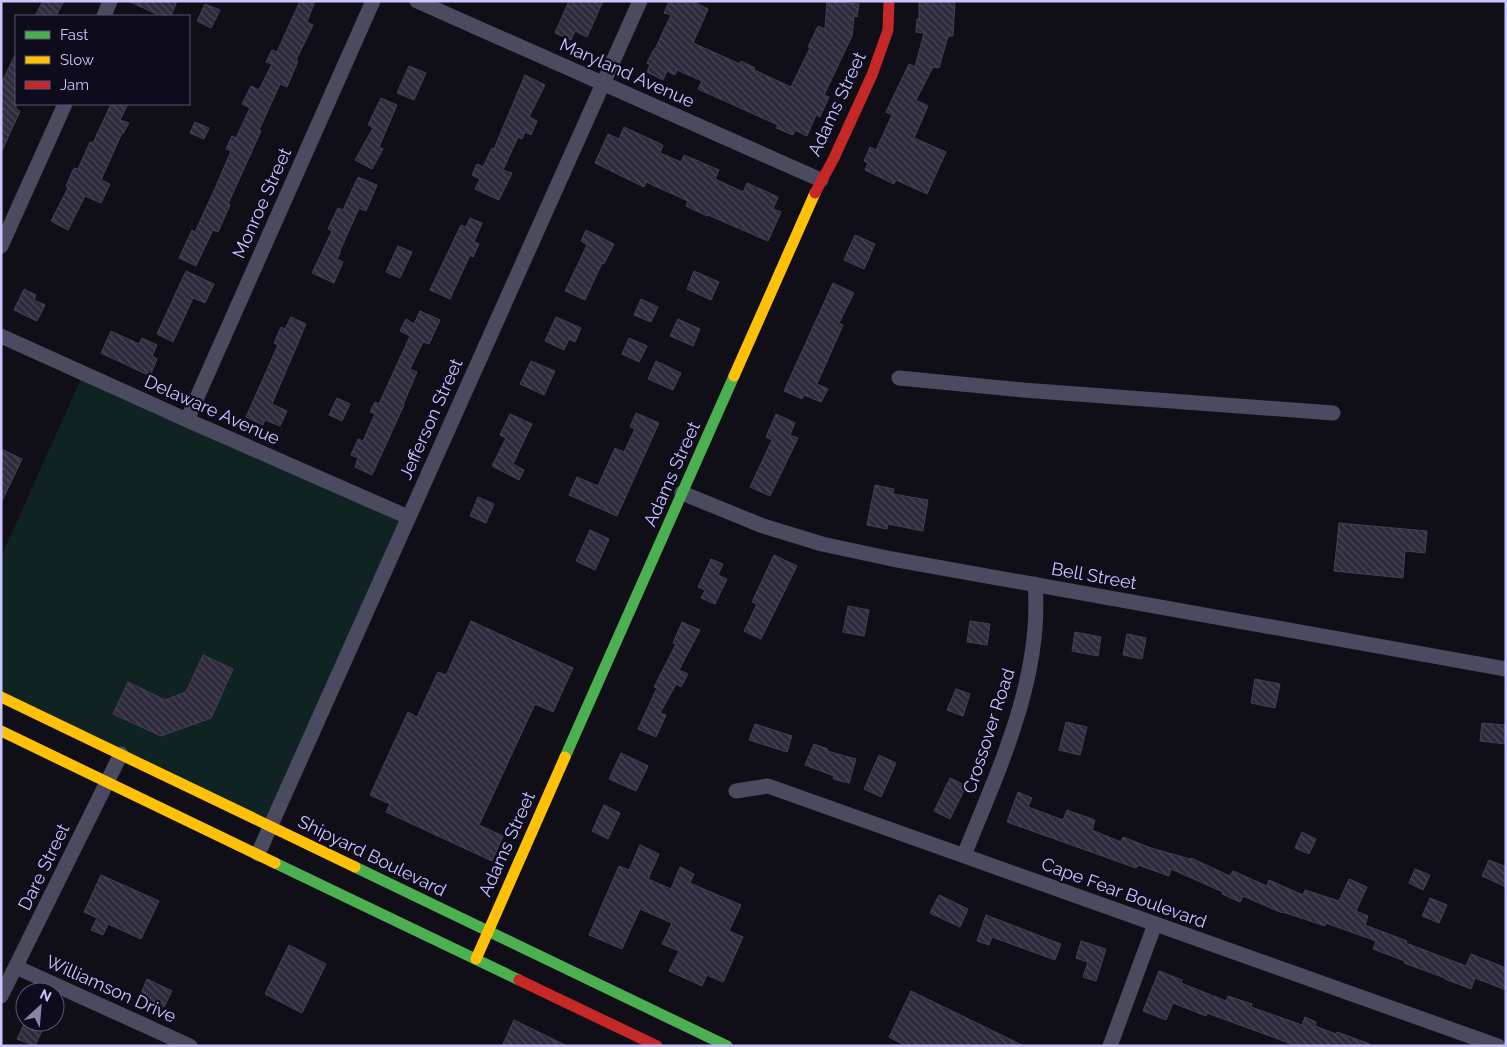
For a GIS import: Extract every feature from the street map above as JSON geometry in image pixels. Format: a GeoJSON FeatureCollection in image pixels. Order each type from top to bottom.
{"type":"FeatureCollection","features":[{"type":"Feature","properties":{"kind":"main road","name":"Adams Street"},"geometry":{"type":"LineString","coordinates":[[476,959],[821,180],[834,158],[872,75],[888,30],[889,1]]}},
{"type":"Feature","properties":{"kind":"main road","name":"Shipyard Boulevard"},"geometry":{"type":"LineString","coordinates":[[1,697],[488,931],[700,1040],[727,1046]]}},
{"type":"Feature","properties":{"kind":"main road"},"geometry":{"type":"LineString","coordinates":[[1,731],[657,1046]]}},
{"type":"Feature","properties":{"kind":"street"},"geometry":{"type":"LineString","coordinates":[[104,15],[110,1]]}},
{"type":"Feature","properties":{"kind":"street","name":"Monroe Street"},"geometry":{"type":"LineString","coordinates":[[187,420],[373,1]]}},
{"type":"Feature","properties":{"kind":"street","name":"Maryland Avenue"},"geometry":{"type":"LineString","coordinates":[[417,1],[821,180]]}},
{"type":"Feature","properties":{"kind":"street","name":"Jefferson Street"},"geometry":{"type":"LineString","coordinates":[[258,854],[640,1]]}},
{"type":"Feature","properties":{"kind":"street"},"geometry":{"type":"LineString","coordinates":[[1,246],[65,105]]}},
{"type":"Feature","properties":{"kind":"street","name":"Delaware Avenue"},"geometry":{"type":"LineString","coordinates":[[1,336],[408,517]]}},
{"type":"Feature","properties":{"kind":"street"},"geometry":{"type":"LineString","coordinates":[[899,378],[1023,390],[1333,413]]}},
{"type":"Feature","properties":{"kind":"street","name":"Bell Street"},"geometry":{"type":"LineString","coordinates":[[682,493],[763,526],[822,544],[892,559],[1506,669]]}},
{"type":"Feature","properties":{"kind":"street","name":"Crossover Road"},"geometry":{"type":"LineString","coordinates":[[964,856],[994,782],[1016,719],[1028,673],[1035,633],[1035,584]]}},
{"type":"Feature","properties":{"kind":"street","name":"Dare Street"},"geometry":{"type":"LineString","coordinates":[[1,996],[121,754]]}},
{"type":"Feature","properties":{"kind":"street","name":"Cape Fear Boulevard"},"geometry":{"type":"LineString","coordinates":[[736,791],[768,786],[1498,1046]]}},
{"type":"Feature","properties":{"kind":"street"},"geometry":{"type":"LineString","coordinates":[[1110,1046],[1155,924]]}},
{"type":"Feature","properties":{"kind":"street","name":"Williamson Drive"},"geometry":{"type":"LineString","coordinates":[[16,966],[190,1046]]}},
{"type":"Feature","properties":{"kind":"green space"},"geometry":{"type":"Polygon","coordinates":[[[83,374],[408,517],[270,826],[1,697],[1,557],[83,374]]]}},
{"type":"Feature","properties":{"kind":"building"},"geometry":{"type":"Polygon","coordinates":[[[43,1],[64,1],[57,15],[36,15],[43,1]]]}},
{"type":"Feature","properties":{"kind":"building"},"geometry":{"type":"Polygon","coordinates":[[[128,1],[177,1],[171,15],[159,15],[128,1]]]}},
{"type":"Feature","properties":{"kind":"building"},"geometry":{"type":"Polygon","coordinates":[[[300,1],[315,1],[307,22],[313,25],[296,60],[298,61],[287,87],[280,84],[228,204],[230,205],[218,232],[213,230],[196,266],[179,258],[192,230],[195,232],[217,184],[231,151],[226,149],[232,136],[236,138],[250,108],[242,104],[251,86],[259,90],[272,64],[266,62],[272,50],[277,52],[300,1]]]}},
{"type":"Feature","properties":{"kind":"building"},"geometry":{"type":"Polygon","coordinates":[[[569,1],[603,1],[587,37],[575,31],[571,40],[555,33],[569,1]]]}},
{"type":"Feature","properties":{"kind":"building"},"geometry":{"type":"Polygon","coordinates":[[[669,1],[692,1],[708,9],[693,43],[740,64],[741,61],[755,68],[754,70],[791,87],[810,48],[808,47],[818,26],[825,29],[827,1],[859,4],[857,17],[854,16],[852,36],[824,95],[829,97],[820,117],[816,115],[807,136],[795,130],[793,135],[776,128],[778,125],[698,89],[702,81],[677,70],[675,75],[667,71],[663,80],[647,72],[650,65],[647,63],[671,15],[664,13],[669,1]]]}},
{"type":"Feature","properties":{"kind":"building"},"geometry":{"type":"Polygon","coordinates":[[[919,1],[955,1],[953,36],[948,36],[939,68],[933,67],[916,100],[928,106],[914,138],[946,152],[927,194],[896,180],[894,184],[865,170],[868,163],[864,161],[870,147],[876,150],[892,115],[886,112],[909,64],[915,67],[924,33],[916,32],[917,19],[919,19],[919,1]]]}},
{"type":"Feature","properties":{"kind":"building"},"geometry":{"type":"Polygon","coordinates":[[[205,4],[220,10],[211,28],[197,21],[205,4]]]}},
{"type":"Feature","properties":{"kind":"building"},"geometry":{"type":"Polygon","coordinates":[[[15,55],[15,105],[16,109],[20,111],[1,153],[1,84],[15,55]]]}},
{"type":"Feature","properties":{"kind":"building"},"geometry":{"type":"Polygon","coordinates":[[[409,66],[426,73],[414,100],[397,93],[409,66]]]}},
{"type":"Feature","properties":{"kind":"building"},"geometry":{"type":"Polygon","coordinates":[[[525,75],[545,85],[529,117],[537,121],[531,135],[525,132],[522,139],[518,137],[503,170],[512,173],[499,200],[475,189],[480,179],[472,175],[477,164],[483,167],[492,148],[494,149],[525,75]]]}},
{"type":"Feature","properties":{"kind":"building"},"geometry":{"type":"Polygon","coordinates":[[[381,98],[397,105],[379,147],[383,149],[372,169],[355,160],[373,128],[368,125],[381,98]]]}},
{"type":"Feature","properties":{"kind":"building"},"geometry":{"type":"Polygon","coordinates":[[[111,105],[128,105],[120,120],[129,123],[122,133],[101,180],[110,184],[101,203],[85,196],[68,230],[51,221],[68,188],[66,186],[74,168],[78,169],[90,142],[93,143],[111,105]]]}},
{"type":"Feature","properties":{"kind":"building"},"geometry":{"type":"Polygon","coordinates":[[[195,122],[209,128],[204,139],[190,133],[195,122]]]}},
{"type":"Feature","properties":{"kind":"building"},"geometry":{"type":"Polygon","coordinates":[[[624,127],[663,145],[660,153],[681,162],[684,155],[719,170],[715,179],[743,192],[747,183],[778,197],[773,209],[781,212],[768,241],[686,206],[688,201],[646,182],[644,187],[595,163],[608,134],[619,139],[624,127]]]}},
{"type":"Feature","properties":{"kind":"building"},"geometry":{"type":"Polygon","coordinates":[[[358,177],[377,185],[366,211],[359,208],[339,253],[337,259],[343,262],[334,283],[312,273],[332,231],[328,229],[338,208],[343,210],[358,177]]]}},
{"type":"Feature","properties":{"kind":"building"},"geometry":{"type":"Polygon","coordinates":[[[470,218],[482,223],[474,242],[479,244],[473,257],[470,255],[450,299],[430,290],[461,225],[466,227],[470,218]]]}},
{"type":"Feature","properties":{"kind":"building"},"geometry":{"type":"Polygon","coordinates":[[[586,230],[614,244],[604,264],[602,263],[585,300],[565,291],[587,245],[581,241],[586,230]]]}},
{"type":"Feature","properties":{"kind":"building"},"geometry":{"type":"Polygon","coordinates":[[[855,235],[875,244],[864,269],[844,260],[855,235]]]}},
{"type":"Feature","properties":{"kind":"building"},"geometry":{"type":"Polygon","coordinates":[[[398,246],[412,252],[400,278],[386,272],[398,246]]]}},
{"type":"Feature","properties":{"kind":"building"},"geometry":{"type":"Polygon","coordinates":[[[186,271],[214,284],[205,303],[193,298],[173,342],[157,334],[186,271]]]}},
{"type":"Feature","properties":{"kind":"building"},"geometry":{"type":"Polygon","coordinates":[[[694,271],[719,282],[711,300],[687,289],[694,271]]]}},
{"type":"Feature","properties":{"kind":"building"},"geometry":{"type":"Polygon","coordinates":[[[833,283],[854,293],[839,323],[843,325],[817,384],[828,389],[821,402],[804,395],[802,399],[784,391],[833,283]]]}},
{"type":"Feature","properties":{"kind":"building"},"geometry":{"type":"Polygon","coordinates":[[[24,289],[36,295],[34,300],[45,305],[37,321],[14,310],[24,289]]]}},
{"type":"Feature","properties":{"kind":"building"},"geometry":{"type":"Polygon","coordinates":[[[641,299],[658,307],[651,322],[634,315],[641,299]]]}},
{"type":"Feature","properties":{"kind":"building"},"geometry":{"type":"Polygon","coordinates":[[[420,311],[440,320],[429,344],[423,342],[410,369],[417,372],[372,475],[355,467],[358,458],[351,455],[358,439],[363,441],[375,414],[370,412],[375,402],[379,404],[410,336],[400,331],[406,319],[414,324],[420,311]]]}},
{"type":"Feature","properties":{"kind":"building"},"geometry":{"type":"Polygon","coordinates":[[[291,317],[306,324],[272,404],[287,411],[280,426],[265,420],[263,425],[246,417],[278,345],[274,343],[281,327],[285,329],[291,317]]]}},
{"type":"Feature","properties":{"kind":"building"},"geometry":{"type":"Polygon","coordinates":[[[556,317],[581,328],[575,342],[569,339],[564,350],[545,341],[556,317]]]}},
{"type":"Feature","properties":{"kind":"building"},"geometry":{"type":"Polygon","coordinates":[[[678,319],[700,329],[693,346],[670,336],[678,319]]]}},
{"type":"Feature","properties":{"kind":"building"},"geometry":{"type":"Polygon","coordinates":[[[111,331],[139,344],[142,338],[157,345],[152,356],[157,359],[150,376],[101,353],[111,331]]]}},
{"type":"Feature","properties":{"kind":"building"},"geometry":{"type":"Polygon","coordinates":[[[629,338],[647,346],[639,362],[622,354],[629,338]]]}},
{"type":"Feature","properties":{"kind":"building"},"geometry":{"type":"Polygon","coordinates":[[[531,361],[555,371],[544,395],[520,384],[531,361]]]}},
{"type":"Feature","properties":{"kind":"building"},"geometry":{"type":"Polygon","coordinates":[[[656,361],[681,373],[673,390],[648,379],[656,361]]]}},
{"type":"Feature","properties":{"kind":"building"},"geometry":{"type":"Polygon","coordinates":[[[337,398],[350,404],[342,421],[329,415],[337,398]]]}},
{"type":"Feature","properties":{"kind":"building"},"geometry":{"type":"Polygon","coordinates":[[[636,413],[659,423],[617,516],[569,495],[577,477],[598,486],[615,448],[624,452],[635,429],[630,427],[636,413]]]}},
{"type":"Feature","properties":{"kind":"building"},"geometry":{"type":"Polygon","coordinates":[[[510,414],[532,424],[513,464],[524,470],[519,480],[492,466],[506,438],[500,435],[510,414]]]}},
{"type":"Feature","properties":{"kind":"building"},"geometry":{"type":"Polygon","coordinates":[[[776,414],[795,423],[790,435],[798,438],[770,496],[750,487],[772,440],[766,437],[776,414]]]}},
{"type":"Feature","properties":{"kind":"building"},"geometry":{"type":"Polygon","coordinates":[[[1,449],[22,459],[1,503],[1,449]]]}},
{"type":"Feature","properties":{"kind":"building"},"geometry":{"type":"Polygon","coordinates":[[[875,485],[894,489],[893,494],[928,500],[923,531],[888,524],[887,529],[867,525],[875,485]]]}},
{"type":"Feature","properties":{"kind":"building"},"geometry":{"type":"Polygon","coordinates":[[[478,497],[494,504],[486,523],[470,516],[478,497]]]}},
{"type":"Feature","properties":{"kind":"building"},"geometry":{"type":"Polygon","coordinates":[[[1339,523],[1427,531],[1425,553],[1405,551],[1403,578],[1334,571],[1339,523]]]}},
{"type":"Feature","properties":{"kind":"building"},"geometry":{"type":"Polygon","coordinates":[[[590,530],[609,539],[595,570],[576,561],[590,530]]]}},
{"type":"Feature","properties":{"kind":"building"},"geometry":{"type":"Polygon","coordinates":[[[774,555],[797,566],[761,639],[744,631],[757,604],[752,602],[774,555]]]}},
{"type":"Feature","properties":{"kind":"building"},"geometry":{"type":"Polygon","coordinates":[[[711,559],[723,564],[718,575],[727,579],[715,604],[701,598],[705,590],[698,587],[711,559]]]}},
{"type":"Feature","properties":{"kind":"building"},"geometry":{"type":"Polygon","coordinates":[[[848,606],[869,610],[864,636],[843,632],[848,606]]]}},
{"type":"Feature","properties":{"kind":"building"},"geometry":{"type":"Polygon","coordinates":[[[471,621],[573,668],[553,712],[535,704],[479,825],[503,836],[492,861],[386,812],[390,804],[370,795],[408,712],[417,717],[438,672],[446,675],[471,621]]]}},
{"type":"Feature","properties":{"kind":"building"},"geometry":{"type":"Polygon","coordinates":[[[970,621],[990,624],[987,645],[967,642],[970,621]]]}},
{"type":"Feature","properties":{"kind":"building"},"geometry":{"type":"Polygon","coordinates":[[[682,622],[700,630],[679,670],[688,674],[681,687],[676,684],[660,713],[666,715],[656,737],[638,729],[657,688],[654,687],[676,644],[673,643],[682,622]]]}},
{"type":"Feature","properties":{"kind":"building"},"geometry":{"type":"Polygon","coordinates":[[[1075,632],[1101,637],[1098,656],[1072,651],[1075,632]]]}},
{"type":"Feature","properties":{"kind":"building"},"geometry":{"type":"Polygon","coordinates":[[[1127,634],[1146,638],[1142,659],[1123,655],[1127,634]]]}},
{"type":"Feature","properties":{"kind":"building"},"geometry":{"type":"Polygon","coordinates":[[[203,655],[233,669],[211,718],[161,736],[113,714],[128,682],[165,700],[186,692],[203,655]]]}},
{"type":"Feature","properties":{"kind":"building"},"geometry":{"type":"Polygon","coordinates":[[[1255,679],[1280,684],[1275,708],[1251,703],[1255,679]]]}},
{"type":"Feature","properties":{"kind":"building"},"geometry":{"type":"Polygon","coordinates":[[[956,689],[970,694],[963,716],[947,710],[956,689]]]}},
{"type":"Feature","properties":{"kind":"building"},"geometry":{"type":"Polygon","coordinates":[[[1066,722],[1087,727],[1080,755],[1059,750],[1066,722]]]}},
{"type":"Feature","properties":{"kind":"building"},"geometry":{"type":"Polygon","coordinates":[[[1482,723],[1506,725],[1506,744],[1480,741],[1482,723]]]}},
{"type":"Feature","properties":{"kind":"building"},"geometry":{"type":"Polygon","coordinates":[[[755,724],[792,736],[787,752],[749,740],[755,724]]]}},
{"type":"Feature","properties":{"kind":"building"},"geometry":{"type":"Polygon","coordinates":[[[814,744],[828,749],[827,751],[856,759],[849,783],[833,779],[834,776],[805,765],[814,744]]]}},
{"type":"Feature","properties":{"kind":"building"},"geometry":{"type":"Polygon","coordinates":[[[621,753],[648,766],[636,791],[609,779],[621,753]]]}},
{"type":"Feature","properties":{"kind":"building"},"geometry":{"type":"Polygon","coordinates":[[[879,755],[896,763],[881,797],[864,789],[879,755]]]}},
{"type":"Feature","properties":{"kind":"building"},"geometry":{"type":"Polygon","coordinates":[[[950,778],[966,786],[950,819],[934,811],[950,778]]]}},
{"type":"Feature","properties":{"kind":"building"},"geometry":{"type":"Polygon","coordinates":[[[1018,792],[1032,798],[1028,807],[1063,820],[1067,810],[1095,820],[1092,830],[1121,842],[1123,837],[1151,848],[1191,858],[1230,876],[1233,871],[1267,886],[1269,880],[1303,895],[1305,890],[1339,901],[1349,879],[1367,887],[1356,911],[1368,916],[1365,925],[1466,966],[1471,954],[1506,968],[1506,990],[1475,978],[1471,989],[1373,949],[1376,941],[1326,923],[1325,926],[1282,913],[1243,896],[1240,902],[1222,894],[1223,892],[1171,869],[1169,876],[1138,865],[1136,868],[1007,822],[1018,792]]]}},
{"type":"Feature","properties":{"kind":"building"},"geometry":{"type":"Polygon","coordinates":[[[604,805],[620,813],[608,839],[592,831],[604,805]]]}},
{"type":"Feature","properties":{"kind":"building"},"geometry":{"type":"Polygon","coordinates":[[[1302,832],[1316,839],[1309,854],[1295,848],[1302,832]]]}},
{"type":"Feature","properties":{"kind":"building"},"geometry":{"type":"Polygon","coordinates":[[[640,845],[659,854],[648,879],[671,889],[680,867],[694,874],[690,883],[741,905],[729,931],[743,937],[723,982],[707,975],[702,986],[669,971],[679,951],[662,944],[672,923],[640,909],[622,949],[589,935],[619,866],[629,870],[640,845]]]}},
{"type":"Feature","properties":{"kind":"building"},"geometry":{"type":"Polygon","coordinates":[[[1489,860],[1506,867],[1506,887],[1482,876],[1489,860]]]}},
{"type":"Feature","properties":{"kind":"building"},"geometry":{"type":"Polygon","coordinates":[[[1415,869],[1430,875],[1423,890],[1409,883],[1415,869]]]}},
{"type":"Feature","properties":{"kind":"building"},"geometry":{"type":"Polygon","coordinates":[[[101,875],[159,901],[141,939],[108,924],[103,935],[91,930],[97,918],[84,912],[101,875]]]}},
{"type":"Feature","properties":{"kind":"building"},"geometry":{"type":"Polygon","coordinates":[[[939,895],[968,909],[960,927],[930,913],[939,895]]]}},
{"type":"Feature","properties":{"kind":"building"},"geometry":{"type":"Polygon","coordinates":[[[1430,898],[1447,905],[1439,923],[1422,916],[1430,898]]]}},
{"type":"Feature","properties":{"kind":"building"},"geometry":{"type":"Polygon","coordinates":[[[986,915],[1061,944],[1055,960],[992,937],[989,945],[977,941],[986,915]]]}},
{"type":"Feature","properties":{"kind":"building"},"geometry":{"type":"Polygon","coordinates":[[[1081,941],[1106,949],[1096,981],[1083,977],[1088,962],[1076,958],[1081,941]]]}},
{"type":"Feature","properties":{"kind":"building"},"geometry":{"type":"Polygon","coordinates":[[[289,945],[326,964],[302,1013],[265,994],[289,945]]]}},
{"type":"Feature","properties":{"kind":"building"},"geometry":{"type":"Polygon","coordinates":[[[1159,971],[1182,980],[1181,983],[1226,1001],[1228,996],[1252,1004],[1251,1007],[1302,1025],[1305,1017],[1316,1022],[1315,1026],[1370,1044],[1369,1046],[1297,1046],[1207,1013],[1206,1016],[1173,1003],[1166,1020],[1143,1011],[1159,971]]]}},
{"type":"Feature","properties":{"kind":"building"},"geometry":{"type":"Polygon","coordinates":[[[147,979],[172,991],[164,1007],[140,996],[147,979]]]}},
{"type":"Feature","properties":{"kind":"building"},"geometry":{"type":"Polygon","coordinates":[[[911,991],[1024,1046],[906,1046],[889,1037],[911,991]]]}},
{"type":"Feature","properties":{"kind":"building"},"geometry":{"type":"Polygon","coordinates":[[[514,1020],[567,1046],[502,1046],[514,1020]]]}},
{"type":"Feature","properties":{"kind":"building"},"geometry":{"type":"Polygon","coordinates":[[[20,1032],[41,1032],[35,1046],[17,1039],[20,1032]]]}},
{"type":"Feature","properties":{"kind":"traffic: fast"},"geometry":{"type":"LineString","coordinates":[[565,757],[734,376]]}},
{"type":"Feature","properties":{"kind":"traffic: fast"},"geometry":{"type":"LineString","coordinates":[[275,863],[519,980]]}},
{"type":"Feature","properties":{"kind":"traffic: fast"},"geometry":{"type":"LineString","coordinates":[[355,867],[727,1046]]}},
{"type":"Feature","properties":{"kind":"traffic: slow"},"geometry":{"type":"LineString","coordinates":[[734,376],[815,193]]}},
{"type":"Feature","properties":{"kind":"traffic: slow"},"geometry":{"type":"LineString","coordinates":[[1,697],[355,867]]}},
{"type":"Feature","properties":{"kind":"traffic: slow"},"geometry":{"type":"LineString","coordinates":[[1,731],[275,863]]}},
{"type":"Feature","properties":{"kind":"traffic: slow"},"geometry":{"type":"LineString","coordinates":[[476,959],[565,757]]}},
{"type":"Feature","properties":{"kind":"traffic: jam"},"geometry":{"type":"LineString","coordinates":[[815,193],[834,158],[872,75],[888,30],[889,1]]}},
{"type":"Feature","properties":{"kind":"traffic: jam"},"geometry":{"type":"LineString","coordinates":[[519,980],[657,1046]]}}]}
